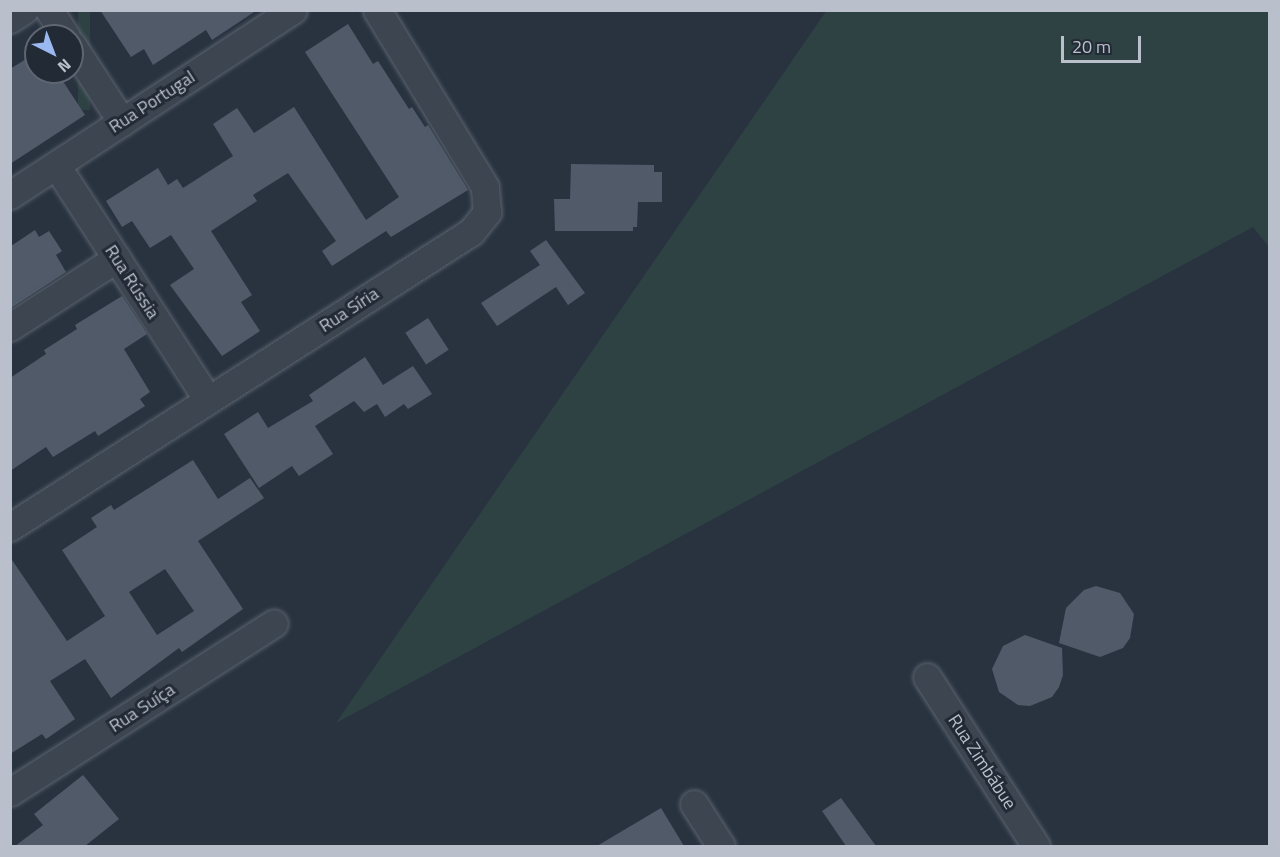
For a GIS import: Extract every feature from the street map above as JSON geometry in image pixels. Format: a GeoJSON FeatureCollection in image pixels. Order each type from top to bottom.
{"type":"FeatureCollection","features":[{"type":"Feature","properties":{"kind":"street"},"geometry":{"type":"LineString","coordinates":[[10,19],[24,10]]}},
{"type":"Feature","properties":{"kind":"street"},"geometry":{"type":"LineString","coordinates":[[49,10],[58,24]]}},
{"type":"Feature","properties":{"kind":"street","name":"Rua Portugal"},"geometry":{"type":"LineString","coordinates":[[10,195],[293,10]]}},
{"type":"Feature","properties":{"kind":"street","name":"Rua Síria"},"geometry":{"type":"LineString","coordinates":[[10,527],[471,232],[487,212],[485,187],[377,10]]}},
{"type":"Feature","properties":{"kind":"street"},"geometry":{"type":"LineString","coordinates":[[84,63],[122,122]]}},
{"type":"Feature","properties":{"kind":"street","name":"Rua Rússia"},"geometry":{"type":"LineString","coordinates":[[56,165],[208,400]]}},
{"type":"Feature","properties":{"kind":"street"},"geometry":{"type":"LineString","coordinates":[[10,327],[117,258]]}},
{"type":"Feature","properties":{"kind":"street","name":"Rua Suíça"},"geometry":{"type":"LineString","coordinates":[[10,792],[274,623]]}},
{"type":"Feature","properties":{"kind":"street","name":"Rua Zimbábue"},"geometry":{"type":"LineString","coordinates":[[927,677],[1036,846]]}},
{"type":"Feature","properties":{"kind":"street"},"geometry":{"type":"LineString","coordinates":[[694,804],[721,846]]}},
{"type":"Feature","properties":{"kind":"green space"},"geometry":{"type":"Polygon","coordinates":[[[827,10],[1269,11],[1269,247],[1253,227],[336,723],[827,10]]]}},
{"type":"Feature","properties":{"kind":"green space"},"geometry":{"type":"Polygon","coordinates":[[[78,11],[90,11],[90,110],[78,110],[78,84],[84,84],[84,24],[78,24],[78,11]]]}},
{"type":"Feature","properties":{"kind":"building"},"geometry":{"type":"Polygon","coordinates":[[[100,10],[257,10],[212,40],[206,30],[153,65],[144,49],[131,57],[100,10]]]}},
{"type":"Feature","properties":{"kind":"building"},"geometry":{"type":"Polygon","coordinates":[[[348,24],[373,64],[378,61],[409,109],[412,107],[425,127],[428,125],[468,190],[391,237],[386,231],[332,266],[322,251],[336,241],[288,173],[253,195],[257,201],[211,231],[252,295],[241,302],[260,331],[222,356],[170,285],[194,269],[171,235],[150,248],[132,221],[122,227],[106,201],[158,168],[168,185],[177,179],[183,188],[233,156],[213,124],[237,108],[254,133],[294,107],[366,220],[399,197],[305,52],[348,24]]]}},
{"type":"Feature","properties":{"kind":"building"},"geometry":{"type":"Polygon","coordinates":[[[24,60],[24,84],[65,84],[85,115],[10,164],[10,69],[24,60]]]}},
{"type":"Feature","properties":{"kind":"building"},"geometry":{"type":"Polygon","coordinates":[[[571,164],[654,165],[654,172],[662,172],[662,202],[638,202],[637,227],[633,227],[633,231],[555,231],[554,199],[570,199],[571,164]]]}},
{"type":"Feature","properties":{"kind":"building"},"geometry":{"type":"Polygon","coordinates":[[[35,230],[39,237],[49,231],[62,251],[56,255],[66,272],[11,308],[11,246],[35,230]]]}},
{"type":"Feature","properties":{"kind":"building"},"geometry":{"type":"Polygon","coordinates":[[[546,240],[585,293],[568,305],[556,287],[497,326],[481,303],[540,265],[530,251],[546,240]]]}},
{"type":"Feature","properties":{"kind":"building"},"geometry":{"type":"Polygon","coordinates":[[[122,296],[147,334],[124,349],[150,392],[140,399],[145,406],[98,436],[95,431],[53,457],[46,447],[10,471],[10,378],[46,354],[44,350],[77,329],[75,325],[122,296]]]}},
{"type":"Feature","properties":{"kind":"building"},"geometry":{"type":"Polygon","coordinates":[[[428,318],[449,350],[426,365],[405,333],[428,318]]]}},
{"type":"Feature","properties":{"kind":"building"},"geometry":{"type":"Polygon","coordinates":[[[365,357],[383,385],[413,366],[432,394],[408,409],[404,404],[385,417],[377,404],[364,412],[354,401],[315,426],[333,454],[299,476],[292,466],[259,488],[224,434],[258,412],[268,428],[313,401],[309,395],[365,357]]]}},
{"type":"Feature","properties":{"kind":"building"},"geometry":{"type":"Polygon","coordinates":[[[193,460],[218,499],[250,478],[264,498],[198,541],[243,609],[182,652],[179,648],[111,698],[85,659],[50,681],[75,719],[46,739],[42,734],[10,754],[10,557],[67,641],[105,616],[62,550],[97,527],[91,518],[111,505],[114,510],[193,460]],[[165,569],[129,592],[157,635],[194,611],[165,569]]]}},
{"type":"Feature","properties":{"kind":"building"},"geometry":{"type":"Polygon","coordinates":[[[1096,586],[1120,593],[1134,614],[1130,638],[1123,648],[1100,657],[1059,643],[1066,608],[1084,590],[1096,586]]]}},
{"type":"Feature","properties":{"kind":"building"},"geometry":{"type":"Polygon","coordinates":[[[1025,635],[1062,648],[1063,675],[1059,687],[1052,697],[1030,706],[1018,705],[999,692],[992,669],[1003,646],[1025,635]]]}},
{"type":"Feature","properties":{"kind":"building"},"geometry":{"type":"Polygon","coordinates":[[[83,775],[119,819],[85,846],[15,846],[43,825],[34,814],[83,775]]]}},
{"type":"Feature","properties":{"kind":"building"},"geometry":{"type":"Polygon","coordinates":[[[841,798],[876,846],[846,846],[822,811],[841,798]]]}},
{"type":"Feature","properties":{"kind":"building"},"geometry":{"type":"Polygon","coordinates":[[[661,808],[684,846],[597,846],[661,808]]]}}]}
